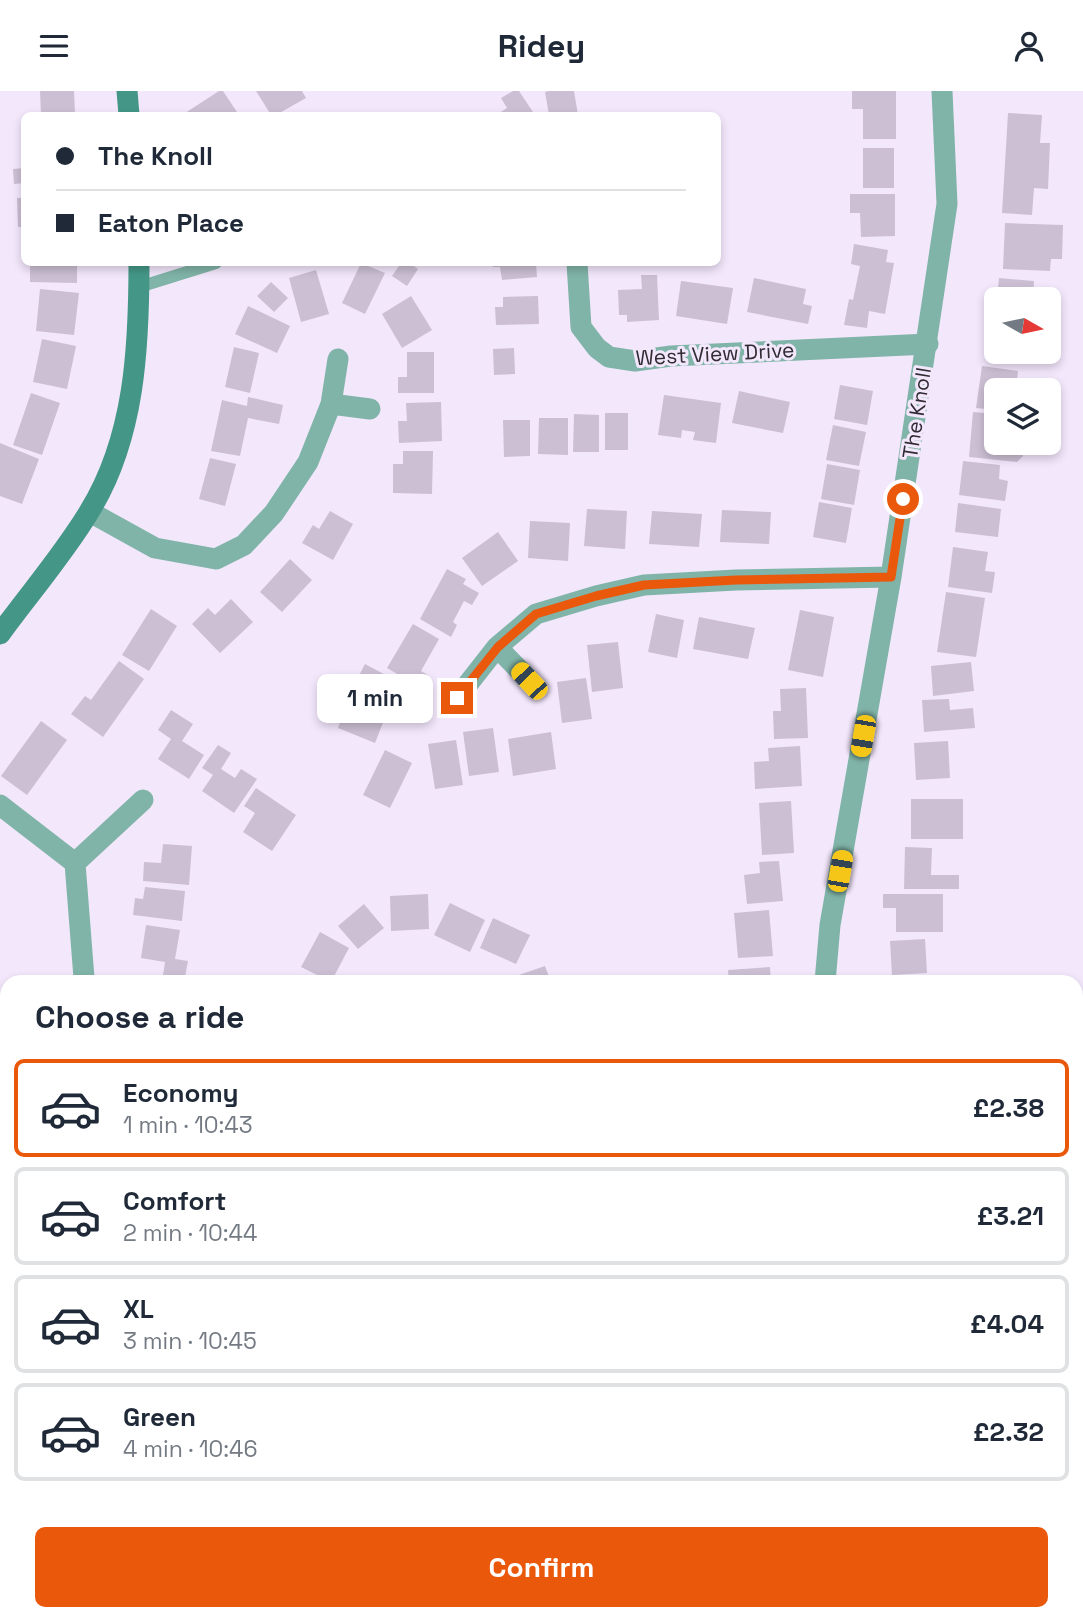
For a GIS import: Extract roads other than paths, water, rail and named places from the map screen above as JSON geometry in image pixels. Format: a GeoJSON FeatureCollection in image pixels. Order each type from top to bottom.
{"type":"FeatureCollection","features":[{"type":"Feature","properties":{"kind":"street"},"geometry":{"type":"LineString","coordinates":[[127,91],[129,112]]}},
{"type":"Feature","properties":{"kind":"street","name":"The Knoll"},"geometry":{"type":"LineString","coordinates":[[826,975],[830,925],[891,577],[947,204],[943,91]]}},
{"type":"Feature","properties":{"kind":"street"},"geometry":{"type":"LineString","coordinates":[[0,634],[90,512],[109,472],[130,399],[138,342],[139,266]]}},
{"type":"Feature","properties":{"kind":"street","name":"West View Drive"},"geometry":{"type":"LineString","coordinates":[[577,266],[581,327],[597,348],[609,357],[635,361],[671,356],[928,344]]}},
{"type":"Feature","properties":{"kind":"street"},"geometry":{"type":"LineString","coordinates":[[90,512],[155,548],[216,559],[244,545],[274,513],[308,462],[331,404],[338,359]]}},
{"type":"Feature","properties":{"kind":"street"},"geometry":{"type":"LineString","coordinates":[[331,404],[370,409]]}},
{"type":"Feature","properties":{"kind":"street"},"geometry":{"type":"LineString","coordinates":[[457,698],[498,647],[536,614],[644,585],[891,577]]}},
{"type":"Feature","properties":{"kind":"street"},"geometry":{"type":"LineString","coordinates":[[498,647],[529,681]]}},
{"type":"Feature","properties":{"kind":"street"},"geometry":{"type":"LineString","coordinates":[[75,863],[143,800]]}},
{"type":"Feature","properties":{"kind":"street"},"geometry":{"type":"LineString","coordinates":[[0,805],[75,863],[84,975]]}},
{"type":"Feature","properties":{"kind":"lane"},"geometry":{"type":"LineString","coordinates":[[139,287],[206,266]]}}]}
